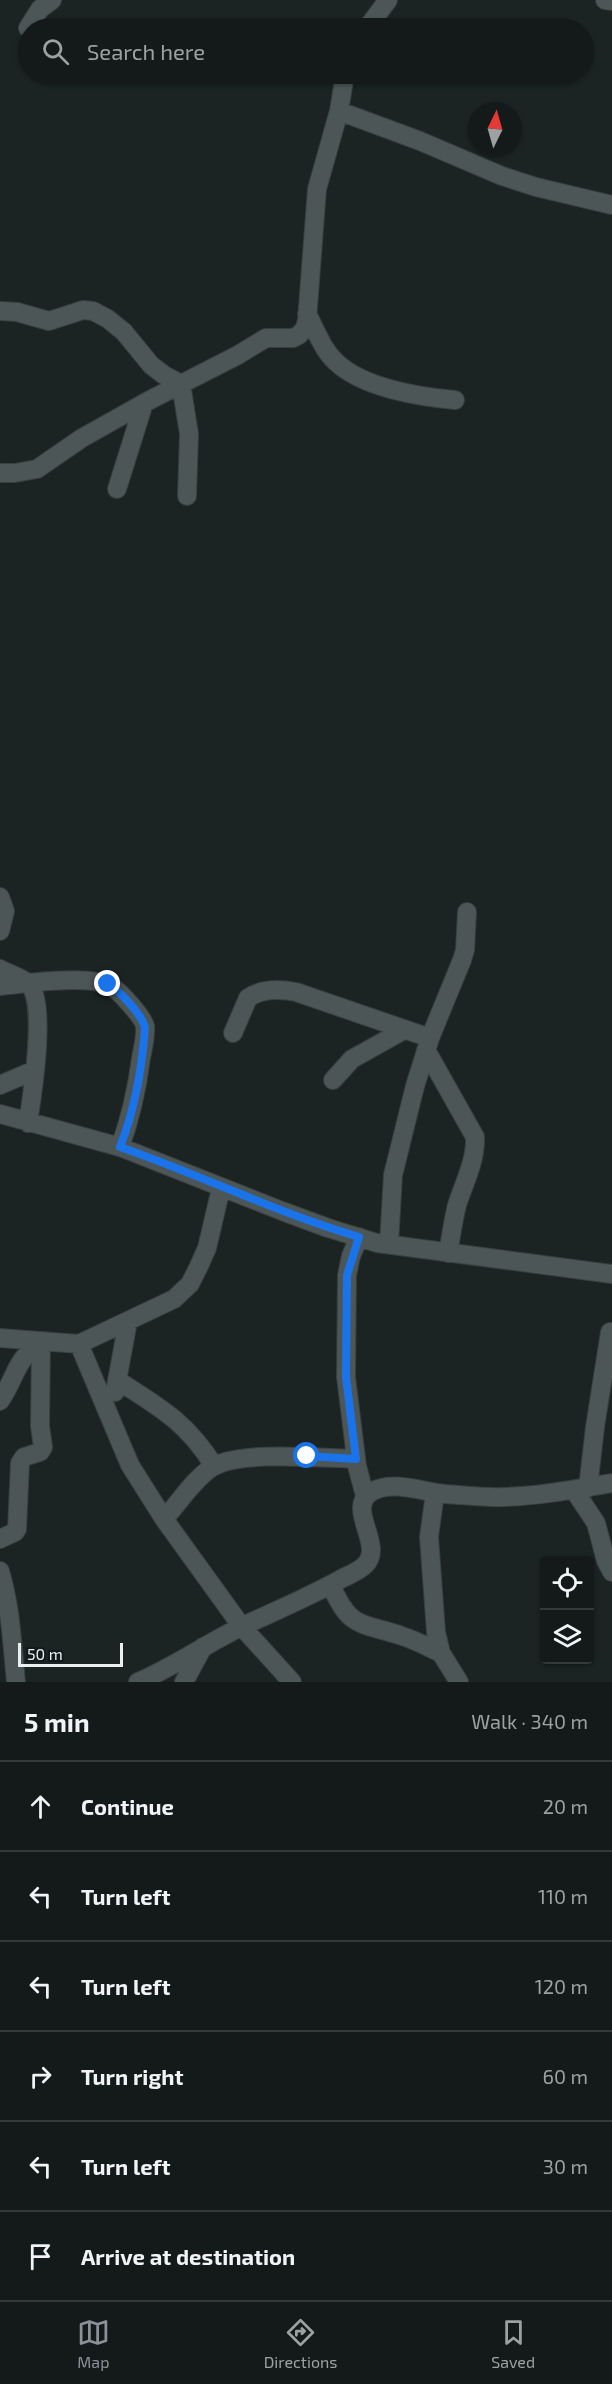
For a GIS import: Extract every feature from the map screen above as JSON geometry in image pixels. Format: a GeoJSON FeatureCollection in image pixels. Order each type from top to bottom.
{"type":"FeatureCollection","features":[{"type":"Feature","properties":{"kind":"street"},"geometry":{"type":"LineString","coordinates":[[34,18],[40,9],[52,0]]}},
{"type":"Feature","properties":{"kind":"street"},"geometry":{"type":"LineString","coordinates":[[374,18],[388,0]]}},
{"type":"Feature","properties":{"kind":"street"},"geometry":{"type":"LineString","coordinates":[[605,0],[612,1]]}},
{"type":"Feature","properties":{"kind":"street"},"geometry":{"type":"LineString","coordinates":[[0,473],[37,469],[82,438],[266,338],[299,336],[305,328],[307,314],[317,189],[339,111],[343,84]]}},
{"type":"Feature","properties":{"kind":"street"},"geometry":{"type":"LineString","coordinates":[[339,111],[525,184],[612,205]]}},
{"type":"Feature","properties":{"kind":"street"},"geometry":{"type":"LineString","coordinates":[[0,311],[17,312],[49,321],[83,310],[93,311],[124,332],[151,365],[181,384]]}},
{"type":"Feature","properties":{"kind":"street"},"geometry":{"type":"LineString","coordinates":[[307,314],[327,352],[338,364],[358,376],[425,398],[455,400]]}},
{"type":"Feature","properties":{"kind":"street"},"geometry":{"type":"LineString","coordinates":[[181,384],[189,434],[187,496]]}},
{"type":"Feature","properties":{"kind":"street"},"geometry":{"type":"LineString","coordinates":[[117,489],[144,403]]}},
{"type":"Feature","properties":{"kind":"street"},"geometry":{"type":"LineString","coordinates":[[0,897],[5,911],[0,931]]}},
{"type":"Feature","properties":{"kind":"street"},"geometry":{"type":"LineString","coordinates":[[389,1245],[393,1175],[428,1044],[465,950],[466,912]]}},
{"type":"Feature","properties":{"kind":"street"},"geometry":{"type":"LineString","coordinates":[[0,969],[28,983],[33,993],[37,1019],[35,1070],[28,1123]]}},
{"type":"Feature","properties":{"kind":"street"},"geometry":{"type":"LineString","coordinates":[[0,986],[51,981],[108,984],[143,1020],[145,1030],[135,1096],[130,1122],[120,1147]]}},
{"type":"Feature","properties":{"kind":"street"},"geometry":{"type":"LineString","coordinates":[[233,1033],[248,998],[262,992],[284,990],[296,992],[404,1030],[428,1044],[475,1137],[473,1158],[458,1204],[448,1252]]}},
{"type":"Feature","properties":{"kind":"street"},"geometry":{"type":"LineString","coordinates":[[333,1080],[352,1059],[404,1030]]}},
{"type":"Feature","properties":{"kind":"street"},"geometry":{"type":"LineString","coordinates":[[0,1085],[35,1070]]}},
{"type":"Feature","properties":{"kind":"street"},"geometry":{"type":"LineString","coordinates":[[0,1114],[120,1147],[328,1228],[389,1245],[612,1274]]}},
{"type":"Feature","properties":{"kind":"street"},"geometry":{"type":"LineString","coordinates":[[0,1338],[80,1344],[174,1299],[190,1284],[207,1248],[222,1188]]}},
{"type":"Feature","properties":{"kind":"street"},"geometry":{"type":"LineString","coordinates":[[146,1681],[203,1647],[331,1585],[367,1562],[370,1542],[362,1519],[365,1496],[356,1459],[346,1377],[347,1275],[359,1237]]}},
{"type":"Feature","properties":{"kind":"street"},"geometry":{"type":"LineString","coordinates":[[110,1417],[128,1321]]}},
{"type":"Feature","properties":{"kind":"street"},"geometry":{"type":"LineString","coordinates":[[610,1332],[581,1489],[596,1523],[606,1560],[612,1572]]}},
{"type":"Feature","properties":{"kind":"street"},"geometry":{"type":"LineString","coordinates":[[0,1401],[19,1362],[29,1350],[41,1342]]}},
{"type":"Feature","properties":{"kind":"street"},"geometry":{"type":"LineString","coordinates":[[0,1539],[14,1533],[17,1529],[20,1463],[24,1457],[40,1452],[43,1447],[40,1426],[41,1342]]}},
{"type":"Feature","properties":{"kind":"street"},"geometry":{"type":"LineString","coordinates":[[80,1344],[130,1466],[242,1627],[292,1682]]}},
{"type":"Feature","properties":{"kind":"street"},"geometry":{"type":"LineString","coordinates":[[117,1380],[151,1400],[177,1420],[191,1433],[214,1466]]}},
{"type":"Feature","properties":{"kind":"street"},"geometry":{"type":"LineString","coordinates":[[165,1519],[202,1476],[214,1466],[224,1462],[286,1456],[356,1459]]}},
{"type":"Feature","properties":{"kind":"street"},"geometry":{"type":"LineString","coordinates":[[365,1496],[383,1487],[399,1487],[435,1493],[502,1497],[581,1489],[612,1483]]}},
{"type":"Feature","properties":{"kind":"street"},"geometry":{"type":"LineString","coordinates":[[435,1493],[429,1537],[436,1632],[441,1653],[459,1682]]}},
{"type":"Feature","properties":{"kind":"street"},"geometry":{"type":"LineString","coordinates":[[0,1571],[16,1682]]}},
{"type":"Feature","properties":{"kind":"street"},"geometry":{"type":"LineString","coordinates":[[331,1585],[340,1606],[358,1624],[403,1636],[441,1653]]}},
{"type":"Feature","properties":{"kind":"street"},"geometry":{"type":"LineString","coordinates":[[184,1682],[203,1647]]}},
{"type":"Feature","properties":{"kind":"route"},"geometry":{"type":"LineString","coordinates":[[108,984],[141,1017],[145,1028],[130,1122],[120,1147],[166,1163],[282,1211],[359,1237],[351,1256],[347,1275],[346,1377],[350,1425],[356,1459],[307,1456]]}}]}
